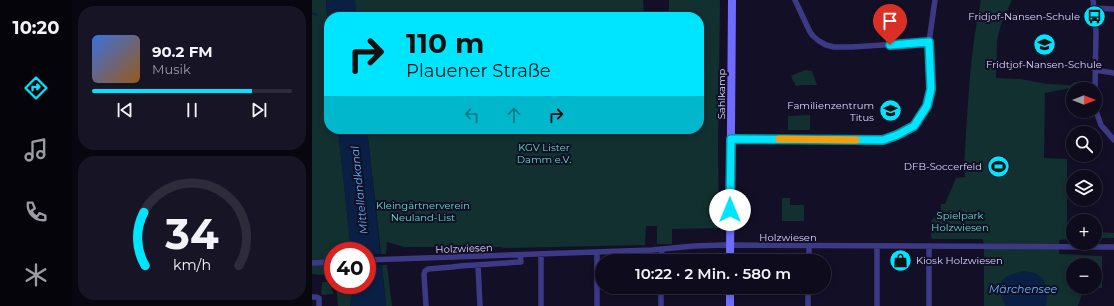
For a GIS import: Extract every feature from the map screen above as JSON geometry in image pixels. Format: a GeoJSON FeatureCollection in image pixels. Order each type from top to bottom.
{"type":"FeatureCollection","features":[{"type":"Feature","properties":{"kind":"street","name":"Sahlkamp"},"geometry":{"type":"LineString","coordinates":[[730,254],[732,0]]}},
{"type":"Feature","properties":{"kind":"street"},"geometry":{"type":"LineString","coordinates":[[795,0],[810,32],[819,41],[826,45],[841,48],[929,42]]}},
{"type":"Feature","properties":{"kind":"street"},"geometry":{"type":"LineString","coordinates":[[731,139],[883,140],[897,135],[914,126],[927,106],[931,89],[929,42],[935,0]]}},
{"type":"Feature","properties":{"kind":"street"},"geometry":{"type":"LineString","coordinates":[[1093,0],[1095,24],[1095,82]]}},
{"type":"Feature","properties":{"kind":"street"},"geometry":{"type":"LineString","coordinates":[[1093,8],[1114,9]]}},
{"type":"Feature","properties":{"kind":"street"},"geometry":{"type":"LineString","coordinates":[[1096,70],[1114,73]]}},
{"type":"Feature","properties":{"kind":"street"},"geometry":{"type":"LineString","coordinates":[[1099,118],[1101,125],[1114,140]]}},
{"type":"Feature","properties":{"kind":"street","name":"Holzwiesen"},"geometry":{"type":"LineString","coordinates":[[376,260],[662,250],[694,246],[1114,247]]}},
{"type":"Feature","properties":{"kind":"street"},"geometry":{"type":"LineString","coordinates":[[808,254],[809,246]]}},
{"type":"Feature","properties":{"kind":"street"},"geometry":{"type":"LineString","coordinates":[[877,246],[877,306]]}},
{"type":"Feature","properties":{"kind":"street"},"geometry":{"type":"LineString","coordinates":[[929,246],[929,306]]}},
{"type":"Feature","properties":{"kind":"street"},"geometry":{"type":"LineString","coordinates":[[662,250],[662,254]]}},
{"type":"Feature","properties":{"kind":"street"},"geometry":{"type":"LineString","coordinates":[[596,306],[597,252]]}},
{"type":"Feature","properties":{"kind":"street"},"geometry":{"type":"LineString","coordinates":[[426,306],[424,274],[428,269],[521,262],[520,254]]}},
{"type":"Feature","properties":{"kind":"street"},"geometry":{"type":"LineString","coordinates":[[541,254],[541,306]]}},
{"type":"Feature","properties":{"kind":"street"},"geometry":{"type":"LineString","coordinates":[[312,263],[324,262]]}},
{"type":"Feature","properties":{"kind":"street"},"geometry":{"type":"LineString","coordinates":[[478,265],[480,306]]}},
{"type":"Feature","properties":{"kind":"street"},"geometry":{"type":"LineString","coordinates":[[661,294],[661,306]]}},
{"type":"Feature","properties":{"kind":"street"},"geometry":{"type":"LineString","coordinates":[[730,294],[730,306]]}},
{"type":"Feature","properties":{"kind":"street"},"geometry":{"type":"LineString","coordinates":[[808,294],[808,306]]}},
{"type":"Feature","properties":{"kind":"street"},"geometry":{"type":"LineString","coordinates":[[312,297],[316,296],[319,298],[319,306]]}},
{"type":"Feature","properties":{"kind":"green space"},"geometry":{"type":"Polygon","coordinates":[[[312,0],[326,0],[327,12],[324,12],[324,134],[339,134],[350,242],[324,242],[324,275],[312,274],[312,0]]]}},
{"type":"Feature","properties":{"kind":"green space"},"geometry":{"type":"Polygon","coordinates":[[[355,0],[643,0],[644,12],[356,12],[355,0]]]}},
{"type":"Feature","properties":{"kind":"green space"},"geometry":{"type":"Polygon","coordinates":[[[669,0],[720,0],[718,150],[719,228],[672,229],[672,244],[657,244],[657,226],[646,226],[645,245],[504,248],[404,247],[387,242],[386,254],[381,254],[368,134],[704,134],[704,12],[669,12],[669,0]]]}},
{"type":"Feature","properties":{"kind":"green space","name":"Spielpark Holzwiesen"},"geometry":{"type":"Polygon","coordinates":[[[981,0],[1012,0],[1001,24],[997,41],[996,78],[1020,79],[1048,84],[1066,85],[1066,89],[1045,93],[1044,158],[1066,159],[1067,162],[1066,240],[1059,240],[1059,254],[1102,256],[1102,258],[1066,258],[1066,294],[1082,294],[1078,306],[984,306],[983,239],[931,238],[931,221],[936,216],[941,216],[941,204],[945,204],[956,178],[965,177],[964,166],[974,41],[981,0]]]}},
{"type":"Feature","properties":{"kind":"green space"},"geometry":{"type":"Polygon","coordinates":[[[805,70],[812,71],[817,85],[796,86],[791,76],[805,70]]]}},
{"type":"Feature","properties":{"kind":"green space"},"geometry":{"type":"Polygon","coordinates":[[[810,115],[810,130],[788,130],[788,116],[810,115]]]}},
{"type":"Feature","properties":{"kind":"green space"},"geometry":{"type":"Polygon","coordinates":[[[782,198],[790,198],[790,205],[804,205],[804,221],[782,221],[782,198]]]}},
{"type":"Feature","properties":{"kind":"green space"},"geometry":{"type":"Polygon","coordinates":[[[1102,232],[1114,233],[1114,238],[1102,238],[1102,232]]]}},
{"type":"Feature","properties":{"kind":"green space"},"geometry":{"type":"Polygon","coordinates":[[[382,265],[387,265],[392,306],[386,306],[382,265]]]}},
{"type":"Feature","properties":{"kind":"green space"},"geometry":{"type":"Polygon","coordinates":[[[322,282],[324,282],[324,294],[334,294],[321,295],[322,282]]]}},
{"type":"Feature","properties":{"kind":"green space"},"geometry":{"type":"Polygon","coordinates":[[[337,294],[352,294],[350,306],[338,306],[337,294]]]}},
{"type":"Feature","properties":{"kind":"water"},"geometry":{"type":"Polygon","coordinates":[[[326,0],[355,0],[356,12],[327,12],[326,0]]]}},
{"type":"Feature","properties":{"kind":"water","name":"Mittellandkanal"},"geometry":{"type":"Polygon","coordinates":[[[339,134],[368,134],[386,306],[350,306],[352,294],[376,294],[376,242],[350,242],[339,134]]]}},
{"type":"Feature","properties":{"kind":"water","name":"Märchensee"},"geometry":{"type":"Polygon","coordinates":[[[1023,271],[1037,274],[1044,281],[1047,292],[1046,306],[1005,306],[1000,292],[1001,282],[1015,273],[1023,271]]]}},
{"type":"Feature","properties":{"kind":"pier"},"geometry":{"type":"Polygon","coordinates":[[[376,254],[383,254],[384,265],[376,265],[376,254]]]}},
{"type":"Feature","properties":{"kind":"waterway"},"geometry":{"type":"LineString","coordinates":[[312,13],[317,15]]}},
{"type":"Feature","properties":{"kind":"slow traffic"},"geometry":{"type":"LineString","coordinates":[[779,139],[856,140]]}},
{"type":"Feature","properties":{"kind":"place","name":"Fridjof-Nansen-Schule"},"geometry":{"type":"Point","coordinates":[1095,16]}},
{"type":"Feature","properties":{"kind":"place","name":"Fridtjof-Nansen-Schule"},"geometry":{"type":"Point","coordinates":[1044,44]}},
{"type":"Feature","properties":{"kind":"place","name":"Familienzentrum Titus"},"geometry":{"type":"Point","coordinates":[890,111]}},
{"type":"Feature","properties":{"kind":"place","name":"DFB-Soccerfeld"},"geometry":{"type":"Point","coordinates":[998,166]}},
{"type":"Feature","properties":{"kind":"place","name":"Kiosk Holzwiesen"},"geometry":{"type":"Point","coordinates":[900,260]}},
{"type":"Feature","properties":{"kind":"route"},"geometry":{"type":"LineString","coordinates":[[730,210],[731,139],[883,140],[897,135],[914,126],[927,106],[931,89],[929,42],[890,45]]}},
{"type":"Feature","properties":{"kind":"park label","name":"KGV Lister Damm e.V."},"geometry":{"type":"Point","coordinates":[544,152]}},
{"type":"Feature","properties":{"kind":"park label","name":"Kleingärtnerverein Neuland-List"},"geometry":{"type":"Point","coordinates":[423,210]}}]}
